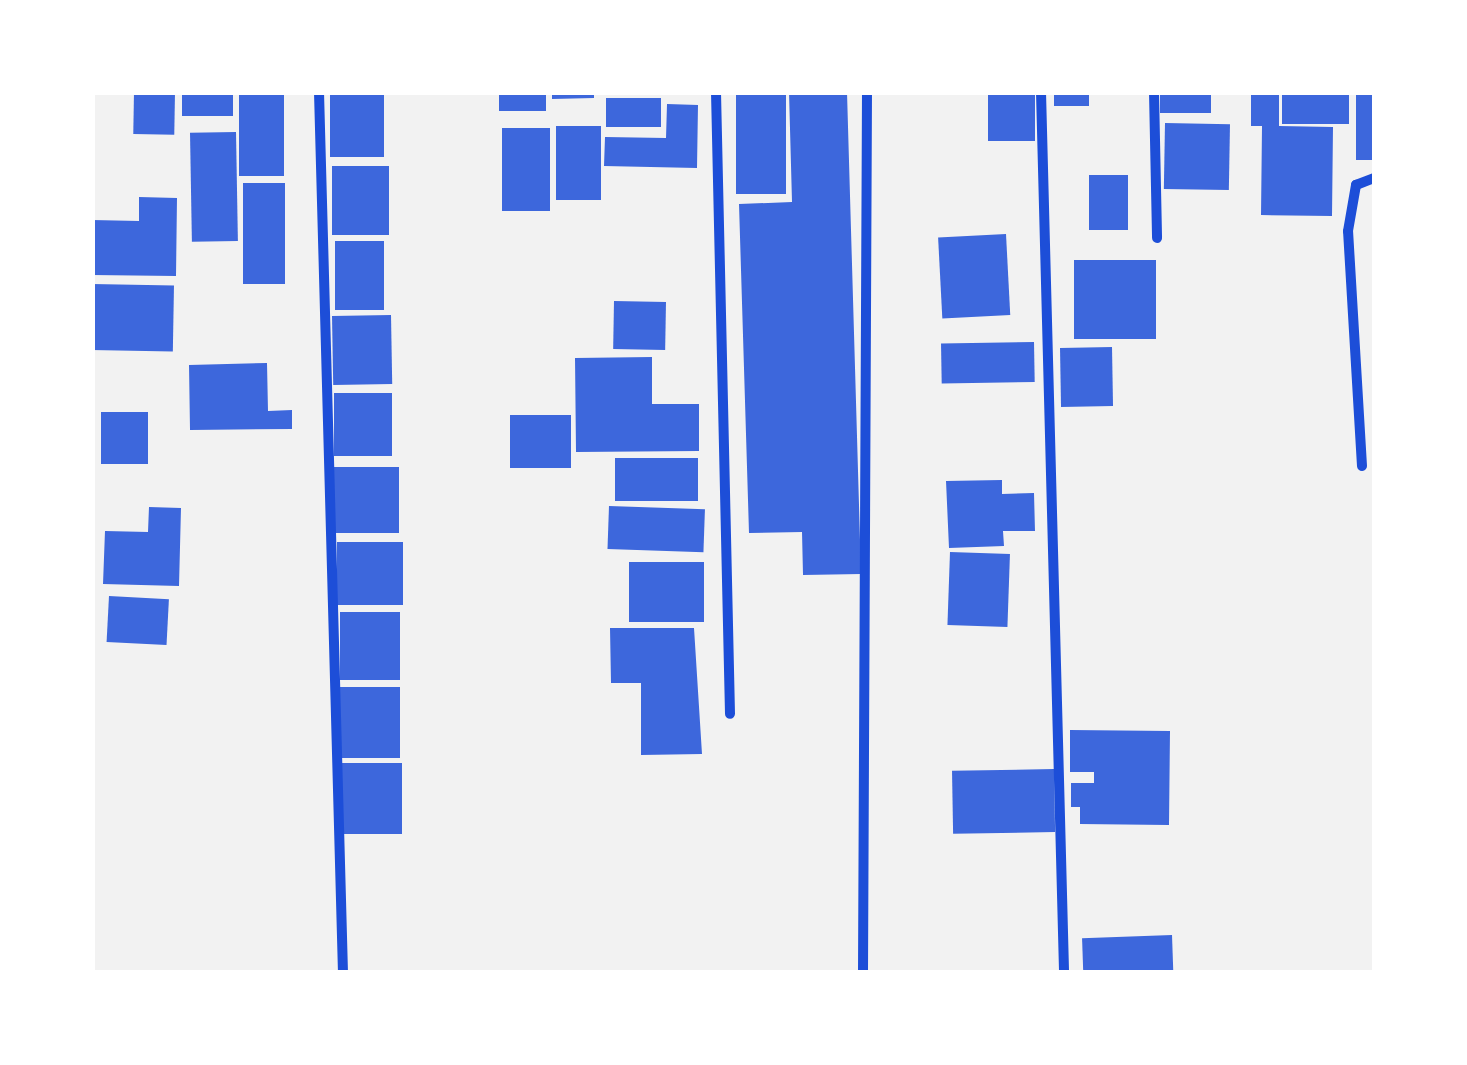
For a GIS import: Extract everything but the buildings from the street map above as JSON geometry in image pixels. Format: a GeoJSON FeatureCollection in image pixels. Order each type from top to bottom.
{"type":"FeatureCollection","features":[{"type":"Feature","properties":{"kind":"street"},"geometry":{"type":"LineString","coordinates":[[319,92],[343,972]]}},
{"type":"Feature","properties":{"kind":"street"},"geometry":{"type":"LineString","coordinates":[[716,92],[730,714]]}},
{"type":"Feature","properties":{"kind":"street"},"geometry":{"type":"LineString","coordinates":[[863,972],[867,92]]}},
{"type":"Feature","properties":{"kind":"street"},"geometry":{"type":"LineString","coordinates":[[1041,92],[1064,972]]}},
{"type":"Feature","properties":{"kind":"street"},"geometry":{"type":"LineString","coordinates":[[1154,92],[1157,238]]}},
{"type":"Feature","properties":{"kind":"street"},"geometry":{"type":"LineString","coordinates":[[1362,466],[1348,232],[1356,184],[1374,178]]}}]}
